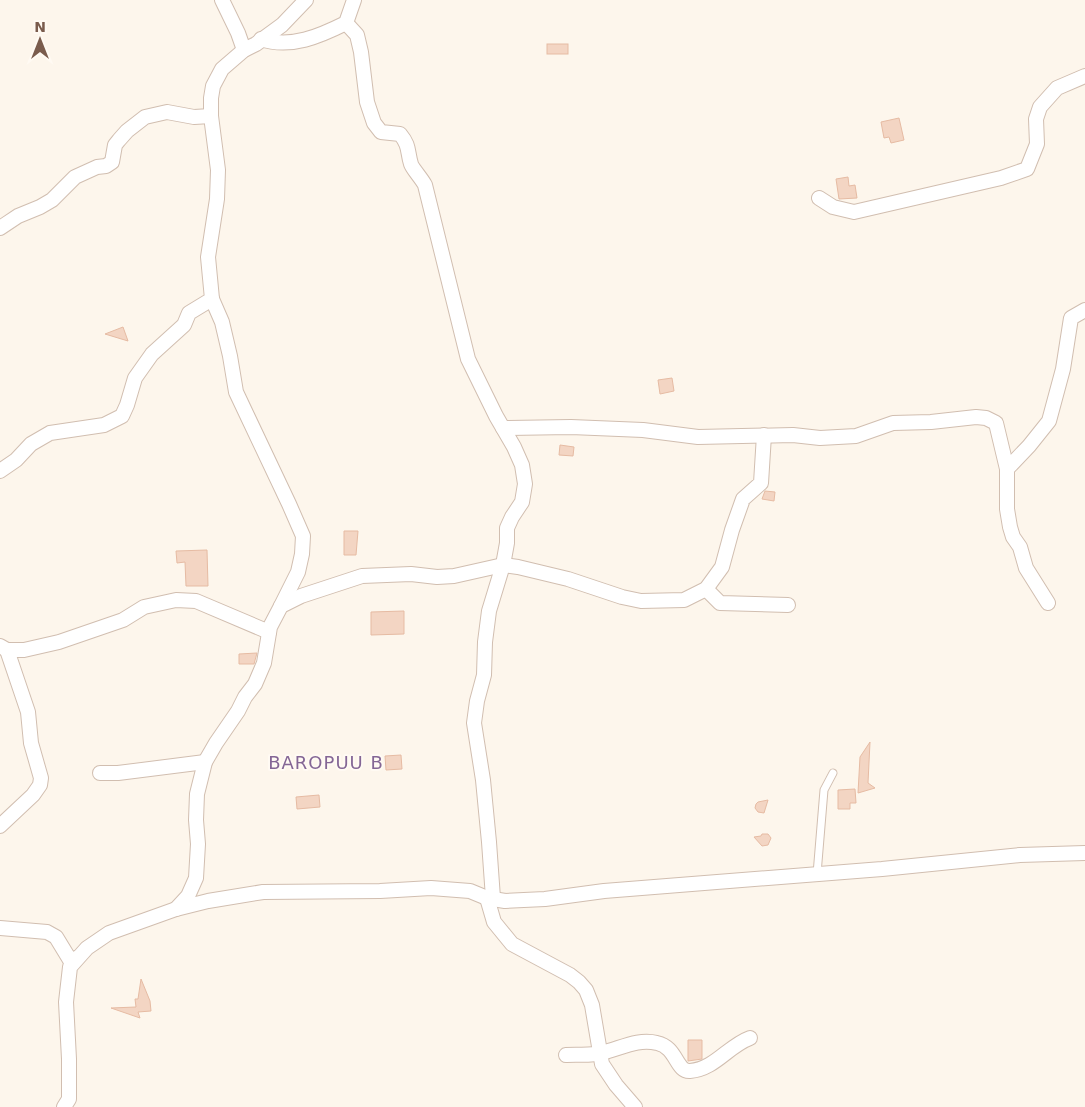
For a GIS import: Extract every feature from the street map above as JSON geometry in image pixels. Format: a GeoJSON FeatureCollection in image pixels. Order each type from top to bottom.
{"type":"FeatureCollection","features":[{"type":"Feature","properties":{"kind":"street"},"geometry":{"type":"LineString","coordinates":[[222,0],[244,50]]}},
{"type":"Feature","properties":{"kind":"street"},"geometry":{"type":"LineString","coordinates":[[176,909],[188,896],[196,878],[198,844],[196,820],[197,794],[205,762],[255,684],[264,663],[270,632],[298,572],[303,536],[236,392],[222,322],[212,299],[208,257],[217,199],[218,170],[210,116],[210,98],[213,86],[222,69],[244,50],[282,25],[306,0]]}},
{"type":"Feature","properties":{"kind":"street"},"geometry":{"type":"LineString","coordinates":[[261,39],[273,43],[321,36],[346,23],[354,0]]}},
{"type":"Feature","properties":{"kind":"street"},"geometry":{"type":"LineString","coordinates":[[346,23],[357,34],[367,102],[374,123],[381,132],[400,134],[406,142],[411,166],[419,174],[425,185],[468,359],[522,465],[525,484],[522,502],[507,528],[507,543],[503,566],[489,611],[485,642],[484,675],[477,701],[474,723],[483,780],[489,842],[490,898],[494,922],[512,944],[570,975],[586,990],[592,1005],[602,1064],[634,1107]]}},
{"type":"Feature","properties":{"kind":"street"},"geometry":{"type":"LineString","coordinates":[[819,198],[833,208],[854,212],[1001,178],[1027,169],[1038,144],[1036,119],[1040,107],[1057,88],[1085,76]]}},
{"type":"Feature","properties":{"kind":"street"},"geometry":{"type":"LineString","coordinates":[[0,228],[18,216],[40,208],[52,200],[75,178],[112,162],[115,145],[145,117],[167,112],[194,117],[210,116]]}},
{"type":"Feature","properties":{"kind":"street"},"geometry":{"type":"LineString","coordinates":[[0,471],[16,460],[31,444],[50,433],[104,425],[122,416],[134,378],[152,354],[184,325],[189,313],[212,299]]}},
{"type":"Feature","properties":{"kind":"street"},"geometry":{"type":"LineString","coordinates":[[1007,468],[1029,446],[1049,420],[1063,369],[1071,318],[1085,310]]}},
{"type":"Feature","properties":{"kind":"street"},"geometry":{"type":"LineString","coordinates":[[503,428],[539,426],[609,428],[698,437],[792,435],[820,438],[856,436],[893,423],[931,422],[976,417],[986,418],[996,424],[1007,468],[1007,509],[1013,537],[1020,547],[1026,568],[1048,603]]}},
{"type":"Feature","properties":{"kind":"street"},"geometry":{"type":"LineString","coordinates":[[281,606],[301,596],[362,576],[411,574],[437,577],[454,576],[503,566],[518,567],[560,577],[622,597],[642,601],[684,600],[706,589],[722,567],[732,530],[743,500],[761,483],[764,435]]}},
{"type":"Feature","properties":{"kind":"street"},"geometry":{"type":"LineString","coordinates":[[706,589],[720,603],[788,605]]}},
{"type":"Feature","properties":{"kind":"street"},"geometry":{"type":"LineString","coordinates":[[0,826],[33,795],[40,785],[41,778],[32,744],[28,712],[4,648],[24,650],[59,642],[124,620],[144,607],[176,600],[196,601],[270,632]]}},
{"type":"Feature","properties":{"kind":"street"},"geometry":{"type":"LineString","coordinates":[[100,773],[118,773],[205,762]]}},
{"type":"Feature","properties":{"kind":"street"},"geometry":{"type":"LineString","coordinates":[[68,1104],[70,1059],[66,1002],[70,967],[87,948],[109,933],[176,909],[216,899],[263,892],[380,891],[431,888],[470,890],[490,898],[505,901],[545,899],[604,891],[817,874],[1020,854],[1085,853]]}},
{"type":"Feature","properties":{"kind":"street"},"geometry":{"type":"LineString","coordinates":[[0,928],[47,932],[56,937],[70,960],[77,958]]}},
{"type":"Feature","properties":{"kind":"street"},"geometry":{"type":"LineString","coordinates":[[566,1055],[599,1054],[634,1042],[657,1043],[670,1049],[680,1068],[688,1071],[707,1068],[740,1042],[750,1038]]}},
{"type":"Feature","properties":{"kind":"lane"},"geometry":{"type":"LineString","coordinates":[[817,874],[824,790],[833,774]]}},
{"type":"Feature","properties":{"kind":"building"},"geometry":{"type":"Polygon","coordinates":[[[547,44],[568,44],[568,54],[547,54],[547,44]]]}},
{"type":"Feature","properties":{"kind":"building"},"geometry":{"type":"Polygon","coordinates":[[[899,118],[904,140],[891,143],[889,137],[884,138],[881,122],[899,118]]]}},
{"type":"Feature","properties":{"kind":"building"},"geometry":{"type":"Polygon","coordinates":[[[848,177],[849,186],[855,185],[857,198],[839,199],[836,179],[848,177]]]}},
{"type":"Feature","properties":{"kind":"building"},"geometry":{"type":"Polygon","coordinates":[[[123,327],[128,341],[105,334],[123,327]]]}},
{"type":"Feature","properties":{"kind":"building"},"geometry":{"type":"Polygon","coordinates":[[[672,378],[674,391],[660,394],[658,380],[672,378]]]}},
{"type":"Feature","properties":{"kind":"building"},"geometry":{"type":"Polygon","coordinates":[[[560,445],[574,447],[573,456],[559,455],[560,445]]]}},
{"type":"Feature","properties":{"kind":"building"},"geometry":{"type":"Polygon","coordinates":[[[765,491],[775,492],[774,501],[762,499],[765,491]]]}},
{"type":"Feature","properties":{"kind":"building"},"geometry":{"type":"Polygon","coordinates":[[[344,531],[358,531],[356,555],[344,555],[344,531]]]}},
{"type":"Feature","properties":{"kind":"building"},"geometry":{"type":"Polygon","coordinates":[[[207,550],[208,586],[186,586],[185,562],[177,563],[176,551],[207,550]]]}},
{"type":"Feature","properties":{"kind":"building"},"geometry":{"type":"Polygon","coordinates":[[[404,611],[404,634],[371,635],[371,612],[404,611]]]}},
{"type":"Feature","properties":{"kind":"building"},"geometry":{"type":"Polygon","coordinates":[[[257,653],[254,664],[239,664],[239,654],[257,653]]]}},
{"type":"Feature","properties":{"kind":"building"},"geometry":{"type":"Polygon","coordinates":[[[870,742],[868,783],[875,788],[858,793],[860,757],[870,742]]]}},
{"type":"Feature","properties":{"kind":"building"},"geometry":{"type":"Polygon","coordinates":[[[401,755],[402,769],[386,770],[385,756],[401,755]]]}},
{"type":"Feature","properties":{"kind":"building"},"geometry":{"type":"Polygon","coordinates":[[[855,789],[856,803],[850,803],[850,809],[838,809],[838,790],[855,789]]]}},
{"type":"Feature","properties":{"kind":"building"},"geometry":{"type":"Polygon","coordinates":[[[319,795],[320,807],[297,809],[296,797],[319,795]]]}},
{"type":"Feature","properties":{"kind":"building"},"geometry":{"type":"Polygon","coordinates":[[[768,800],[764,813],[758,812],[755,808],[756,804],[768,800]]]}},
{"type":"Feature","properties":{"kind":"building"},"geometry":{"type":"Polygon","coordinates":[[[762,834],[768,834],[771,838],[768,845],[762,846],[754,837],[761,836],[762,834]]]}},
{"type":"Feature","properties":{"kind":"building"},"geometry":{"type":"Polygon","coordinates":[[[141,979],[150,1001],[151,1011],[138,1012],[140,1018],[111,1008],[136,1007],[135,999],[138,999],[141,979]]]}},
{"type":"Feature","properties":{"kind":"building"},"geometry":{"type":"Polygon","coordinates":[[[688,1040],[702,1040],[702,1059],[688,1061],[688,1040]]]}},
{"type":"Feature","properties":{"kind":"district","name":"BAROPUU B"},"geometry":{"type":"Point","coordinates":[326,763]}}]}
